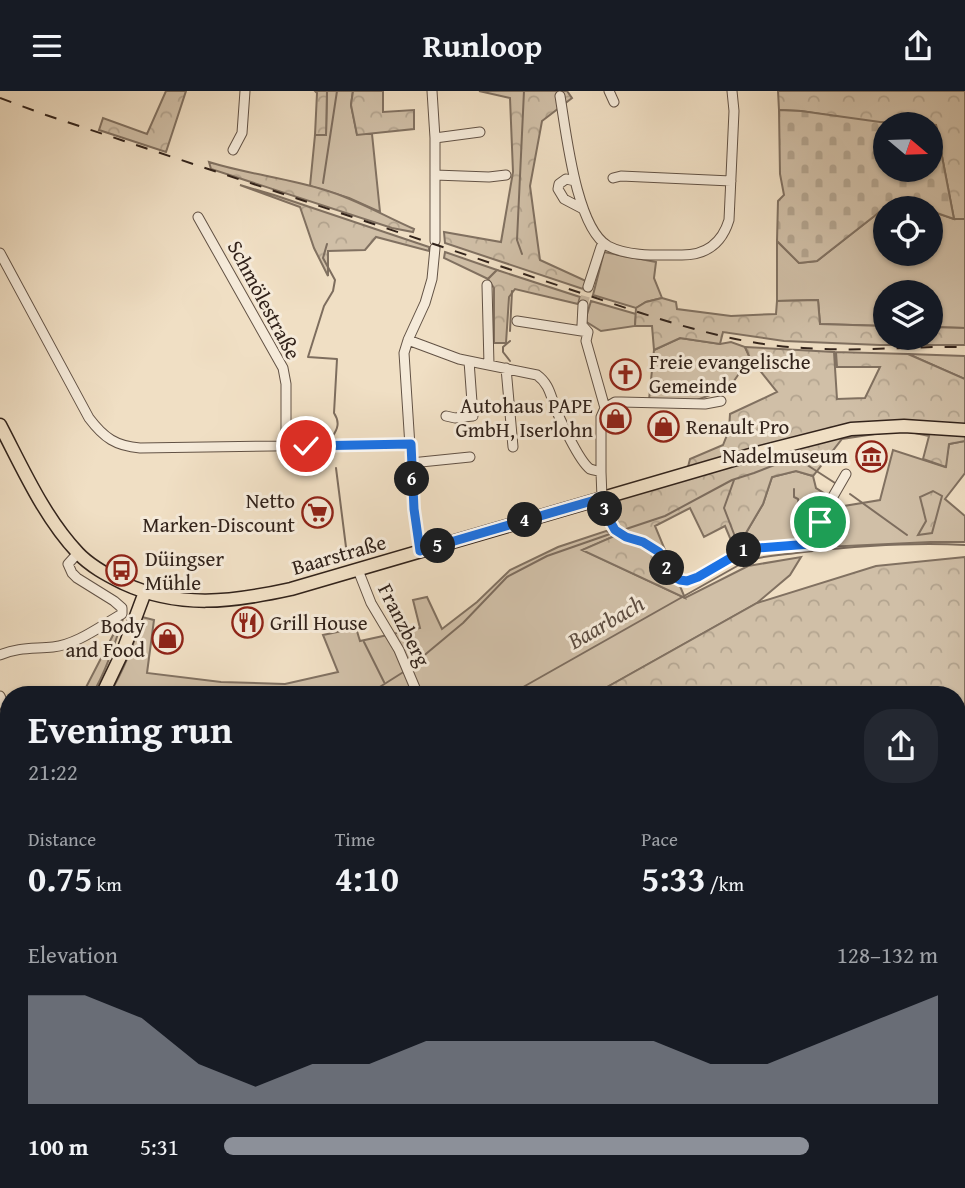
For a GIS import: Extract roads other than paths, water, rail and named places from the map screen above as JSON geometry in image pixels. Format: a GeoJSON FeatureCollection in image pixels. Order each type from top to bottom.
{"type":"FeatureCollection","features":[{"type":"Feature","properties":{"kind":"main road","name":"Baarstraße"},"geometry":{"type":"LineString","coordinates":[[0,425],[43,506],[78,553],[103,573],[145,592],[191,601],[226,600],[272,593],[757,453],[851,429],[925,426],[965,430]]}},
{"type":"Feature","properties":{"kind":"main road"},"geometry":{"type":"LineString","coordinates":[[106,686],[123,651],[145,592]]}},
{"type":"Feature","properties":{"kind":"street"},"geometry":{"type":"LineString","coordinates":[[233,150],[243,133],[245,91]]}},
{"type":"Feature","properties":{"kind":"street"},"geometry":{"type":"LineString","coordinates":[[420,551],[414,509],[404,353],[432,279],[435,244],[435,138],[432,91]]}},
{"type":"Feature","properties":{"kind":"street"},"geometry":{"type":"LineString","coordinates":[[609,91],[614,101]]}},
{"type":"Feature","properties":{"kind":"street"},"geometry":{"type":"LineString","coordinates":[[560,96],[575,181],[583,209],[592,228],[604,243],[616,249],[654,254],[694,254],[715,246],[723,236],[730,212],[734,111],[732,91]]}},
{"type":"Feature","properties":{"kind":"street"},"geometry":{"type":"LineString","coordinates":[[435,138],[480,132]]}},
{"type":"Feature","properties":{"kind":"street"},"geometry":{"type":"LineString","coordinates":[[435,175],[506,175]]}},
{"type":"Feature","properties":{"kind":"street"},"geometry":{"type":"LineString","coordinates":[[613,178],[621,176],[731,181]]}},
{"type":"Feature","properties":{"kind":"street"},"geometry":{"type":"LineString","coordinates":[[575,181],[566,179],[559,184],[558,189],[565,199],[583,209]]}},
{"type":"Feature","properties":{"kind":"street","name":"Schmölestraße"},"geometry":{"type":"LineString","coordinates":[[198,217],[283,368],[286,384],[286,446]]}},
{"type":"Feature","properties":{"kind":"street"},"geometry":{"type":"LineString","coordinates":[[589,287],[604,243]]}},
{"type":"Feature","properties":{"kind":"street"},"geometry":{"type":"LineString","coordinates":[[0,253],[89,418],[103,435],[122,445],[141,448],[411,444]]}},
{"type":"Feature","properties":{"kind":"street"},"geometry":{"type":"LineString","coordinates":[[487,285],[489,365]]}},
{"type":"Feature","properties":{"kind":"street"},"geometry":{"type":"LineString","coordinates":[[583,305],[582,325],[587,332],[586,341],[605,408]]}},
{"type":"Feature","properties":{"kind":"street"},"geometry":{"type":"LineString","coordinates":[[517,321],[587,332]]}},
{"type":"Feature","properties":{"kind":"street"},"geometry":{"type":"LineString","coordinates":[[408,340],[469,362],[506,368],[544,380],[566,434],[591,470],[601,472]]}},
{"type":"Feature","properties":{"kind":"street"},"geometry":{"type":"LineString","coordinates":[[446,417],[473,416],[469,362]]}},
{"type":"Feature","properties":{"kind":"street"},"geometry":{"type":"LineString","coordinates":[[506,368],[513,447]]}},
{"type":"Feature","properties":{"kind":"street"},"geometry":{"type":"LineString","coordinates":[[721,401],[705,404],[615,402],[605,408],[601,417],[602,498],[607,516],[615,530],[659,552],[672,576],[687,581],[701,576],[746,549],[810,544],[829,502],[846,474]]}},
{"type":"Feature","properties":{"kind":"street"},"geometry":{"type":"LineString","coordinates":[[411,463],[470,457]]}},
{"type":"Feature","properties":{"kind":"street"},"geometry":{"type":"LineString","coordinates":[[0,655],[10,650],[54,647],[72,642],[122,614],[122,608],[114,600],[72,573],[68,564],[78,553]]}},
{"type":"Feature","properties":{"kind":"street","name":"Franzberg"},"geometry":{"type":"LineString","coordinates":[[358,570],[371,603],[399,650],[414,686]]}},
{"type":"Feature","properties":{"kind":"waterway"},"geometry":{"type":"LineString","coordinates":[[323,183],[337,91]]}},
{"type":"Feature","properties":{"kind":"waterway"},"geometry":{"type":"LineString","coordinates":[[522,254],[517,240],[524,91]]}},
{"type":"Feature","properties":{"kind":"waterway"},"geometry":{"type":"LineString","coordinates":[[327,244],[323,258],[335,280],[308,357],[337,359],[334,413],[338,425],[332,437]]}},
{"type":"Feature","properties":{"kind":"waterway"},"geometry":{"type":"LineString","coordinates":[[510,331],[512,291]]}},
{"type":"Feature","properties":{"kind":"waterway"},"geometry":{"type":"LineString","coordinates":[[510,341],[503,347],[503,352],[510,361]]}},
{"type":"Feature","properties":{"kind":"waterway"},"geometry":{"type":"LineString","coordinates":[[626,529],[665,516],[732,480],[782,462],[801,461],[835,483]]}},
{"type":"Feature","properties":{"kind":"waterway"},"geometry":{"type":"LineString","coordinates":[[336,468],[347,555]]}},
{"type":"Feature","properties":{"kind":"waterway"},"geometry":{"type":"LineString","coordinates":[[734,480],[724,508],[739,547]]}},
{"type":"Feature","properties":{"kind":"waterway"},"geometry":{"type":"LineString","coordinates":[[794,489],[794,497],[798,499],[799,508],[807,521]]}},
{"type":"Feature","properties":{"kind":"waterway"},"geometry":{"type":"LineString","coordinates":[[850,494],[907,535]]}},
{"type":"Feature","properties":{"kind":"waterway"},"geometry":{"type":"LineString","coordinates":[[409,668],[463,623],[507,577],[547,556],[610,534]]}},
{"type":"Feature","properties":{"kind":"waterway","name":"Baarbach"},"geometry":{"type":"LineString","coordinates":[[525,686],[746,561],[775,555],[864,546],[965,545]]}},
{"type":"Feature","properties":{"kind":"waterway"},"geometry":{"type":"LineString","coordinates":[[364,642],[384,682]]}},
{"type":"Feature","properties":{"kind":"waterway"},"geometry":{"type":"LineString","coordinates":[[381,686],[405,671]]}},
{"type":"Feature","properties":{"kind":"tunnel"},"geometry":{"type":"LineString","coordinates":[[583,305],[588,287]]}},
{"type":"Feature","properties":{"kind":"railway"},"geometry":{"type":"LineString","coordinates":[[0,98],[701,331],[762,344],[803,348],[965,347]]}},
{"type":"Feature","properties":{"kind":"place","name":"Freie evangelische Gemeinde"},"geometry":{"type":"Point","coordinates":[626,374]}},
{"type":"Feature","properties":{"kind":"place","name":"Autohaus PAPE GmbH, Iserlohn"},"geometry":{"type":"Point","coordinates":[616,418]}},
{"type":"Feature","properties":{"kind":"place","name":"Renault Pro"},"geometry":{"type":"Point","coordinates":[663,427]}},
{"type":"Feature","properties":{"kind":"place","name":"Nadelmuseum"},"geometry":{"type":"Point","coordinates":[871,456]}},
{"type":"Feature","properties":{"kind":"place","name":"Netto Marken-Discount"},"geometry":{"type":"Point","coordinates":[318,513]}},
{"type":"Feature","properties":{"kind":"place","name":"Düingser Mühle"},"geometry":{"type":"Point","coordinates":[122,571]}},
{"type":"Feature","properties":{"kind":"place","name":"Grill House"},"geometry":{"type":"Point","coordinates":[247,623]}},
{"type":"Feature","properties":{"kind":"place","name":"Body and Food"},"geometry":{"type":"Point","coordinates":[168,638]}}]}
